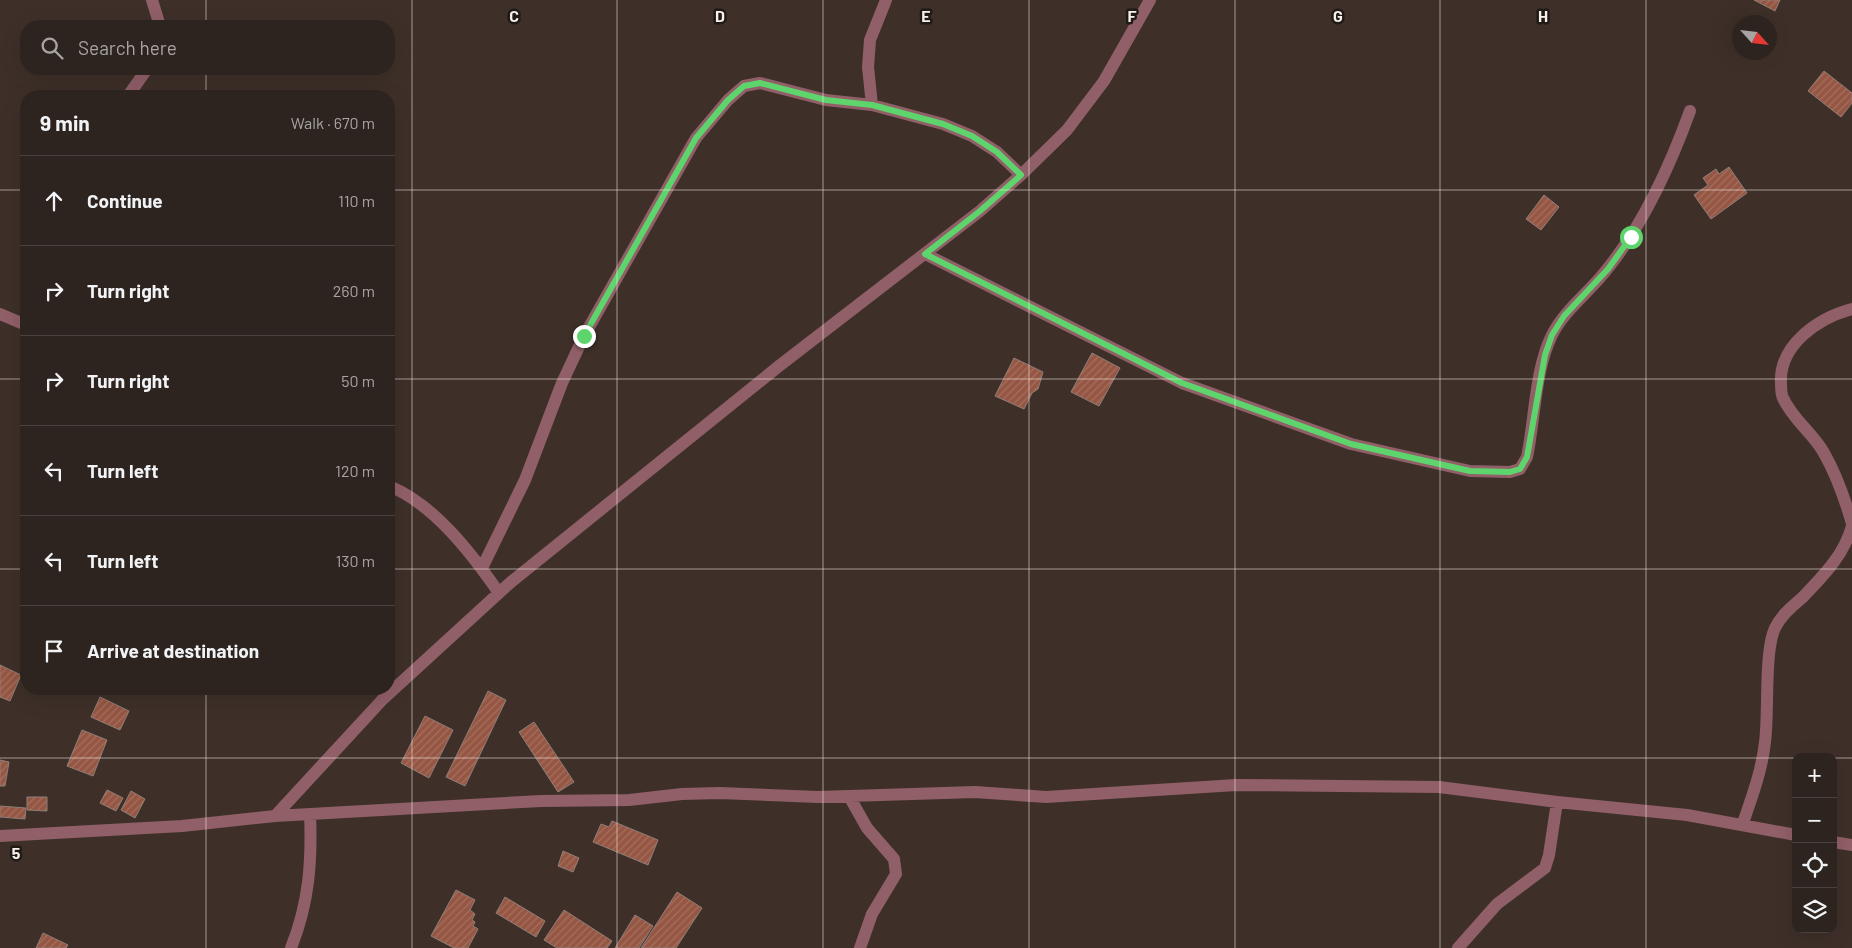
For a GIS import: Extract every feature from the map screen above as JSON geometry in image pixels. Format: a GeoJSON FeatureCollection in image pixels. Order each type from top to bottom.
{"type":"FeatureCollection","features":[{"type":"Feature","properties":{"kind":"street"},"geometry":{"type":"LineString","coordinates":[[152,0],[158,20]]}},
{"type":"Feature","properties":{"kind":"street"},"geometry":{"type":"LineString","coordinates":[[872,105],[868,67],[870,40],[886,0]]}},
{"type":"Feature","properties":{"kind":"street"},"geometry":{"type":"LineString","coordinates":[[395,688],[499,593],[779,366],[980,211],[1021,175],[1068,130],[1104,81],[1150,0]]}},
{"type":"Feature","properties":{"kind":"street"},"geometry":{"type":"LineString","coordinates":[[132,90],[143,75]]}},
{"type":"Feature","properties":{"kind":"street"},"geometry":{"type":"LineString","coordinates":[[482,568],[525,480],[562,383],[584,336],[696,138],[728,100],[744,86],[760,83],[817,98],[872,105],[943,124],[972,136],[997,152],[1021,175]]}},
{"type":"Feature","properties":{"kind":"street"},"geometry":{"type":"LineString","coordinates":[[925,254],[1182,383],[1264,414],[1351,444],[1470,471],[1510,472],[1520,469],[1527,457],[1545,355],[1552,335],[1564,316],[1608,269],[1631,237],[1677,146],[1690,111]]}},
{"type":"Feature","properties":{"kind":"street"},"geometry":{"type":"LineString","coordinates":[[1744,823],[1756,784],[1765,744],[1770,655],[1775,628],[1786,612],[1830,569],[1847,544],[1852,525],[1840,485],[1823,451],[1792,416],[1782,396],[1781,376],[1783,361],[1794,344],[1817,323],[1852,309]]}},
{"type":"Feature","properties":{"kind":"street"},"geometry":{"type":"LineString","coordinates":[[0,314],[20,322]]}},
{"type":"Feature","properties":{"kind":"street"},"geometry":{"type":"LineString","coordinates":[[395,490],[430,511],[482,568],[499,593]]}},
{"type":"Feature","properties":{"kind":"street"},"geometry":{"type":"LineString","coordinates":[[275,816],[387,695]]}},
{"type":"Feature","properties":{"kind":"street"},"geometry":{"type":"LineString","coordinates":[[0,836],[182,826],[275,816],[541,801],[629,800],[691,794],[850,796],[975,792],[1046,797],[1171,788],[1334,785],[1439,787],[1744,823],[1792,834]]}},
{"type":"Feature","properties":{"kind":"street"},"geometry":{"type":"LineString","coordinates":[[850,796],[867,828],[894,859],[896,874],[872,914],[860,948]]}},
{"type":"Feature","properties":{"kind":"street"},"geometry":{"type":"LineString","coordinates":[[1458,948],[1497,904],[1545,868],[1549,855],[1557,802]]}},
{"type":"Feature","properties":{"kind":"street"},"geometry":{"type":"LineString","coordinates":[[291,948],[306,902],[312,857],[310,814]]}},
{"type":"Feature","properties":{"kind":"street"},"geometry":{"type":"LineString","coordinates":[[1837,843],[1852,845]]}},
{"type":"Feature","properties":{"kind":"building"},"geometry":{"type":"Polygon","coordinates":[[[1754,0],[1780,0],[1775,11],[1754,0]]]}},
{"type":"Feature","properties":{"kind":"building"},"geometry":{"type":"Polygon","coordinates":[[[1824,71],[1852,93],[1852,103],[1841,117],[1808,91],[1824,71]]]}},
{"type":"Feature","properties":{"kind":"building"},"geometry":{"type":"Polygon","coordinates":[[[1729,167],[1747,193],[1711,219],[1694,195],[1708,185],[1703,178],[1716,169],[1719,174],[1729,167]]]}},
{"type":"Feature","properties":{"kind":"building"},"geometry":{"type":"Polygon","coordinates":[[[1544,195],[1559,207],[1541,230],[1526,219],[1544,195]]]}},
{"type":"Feature","properties":{"kind":"building"},"geometry":{"type":"Polygon","coordinates":[[[1092,353],[1120,368],[1099,406],[1071,392],[1092,353]]]}},
{"type":"Feature","properties":{"kind":"building"},"geometry":{"type":"Polygon","coordinates":[[[1014,358],[1043,372],[1038,389],[1032,393],[1024,409],[995,396],[1014,358]]]}},
{"type":"Feature","properties":{"kind":"building"},"geometry":{"type":"Polygon","coordinates":[[[0,665],[20,675],[20,677],[10,701],[0,697],[0,665]]]}},
{"type":"Feature","properties":{"kind":"building"},"geometry":{"type":"Polygon","coordinates":[[[488,691],[506,700],[465,786],[446,777],[488,691]]]}},
{"type":"Feature","properties":{"kind":"building"},"geometry":{"type":"Polygon","coordinates":[[[100,697],[129,711],[120,730],[91,717],[100,697]]]}},
{"type":"Feature","properties":{"kind":"building"},"geometry":{"type":"Polygon","coordinates":[[[425,716],[453,730],[429,778],[401,763],[425,716]]]}},
{"type":"Feature","properties":{"kind":"building"},"geometry":{"type":"Polygon","coordinates":[[[534,722],[574,782],[558,792],[519,732],[534,722]]]}},
{"type":"Feature","properties":{"kind":"building"},"geometry":{"type":"Polygon","coordinates":[[[82,730],[107,740],[93,776],[67,766],[82,730]]]}},
{"type":"Feature","properties":{"kind":"building"},"geometry":{"type":"Polygon","coordinates":[[[0,760],[9,762],[5,786],[0,786],[0,760]]]}},
{"type":"Feature","properties":{"kind":"building"},"geometry":{"type":"Polygon","coordinates":[[[107,790],[123,798],[116,811],[100,803],[107,790]]]}},
{"type":"Feature","properties":{"kind":"building"},"geometry":{"type":"Polygon","coordinates":[[[131,791],[145,799],[135,818],[121,810],[131,791]]]}},
{"type":"Feature","properties":{"kind":"building"},"geometry":{"type":"Polygon","coordinates":[[[27,797],[47,797],[47,811],[27,810],[27,797]]]}},
{"type":"Feature","properties":{"kind":"building"},"geometry":{"type":"Polygon","coordinates":[[[0,806],[26,808],[25,819],[0,817],[0,806]]]}},
{"type":"Feature","properties":{"kind":"building"},"geometry":{"type":"Polygon","coordinates":[[[612,821],[658,840],[648,865],[593,842],[601,824],[609,827],[612,821]]]}},
{"type":"Feature","properties":{"kind":"building"},"geometry":{"type":"Polygon","coordinates":[[[563,851],[579,858],[573,872],[558,866],[563,851]]]}},
{"type":"Feature","properties":{"kind":"building"},"geometry":{"type":"Polygon","coordinates":[[[456,890],[475,900],[470,910],[475,914],[472,920],[475,922],[473,926],[478,929],[468,948],[454,948],[431,936],[456,890]]]}},
{"type":"Feature","properties":{"kind":"building"},"geometry":{"type":"Polygon","coordinates":[[[677,892],[702,908],[676,948],[641,948],[677,892]]]}},
{"type":"Feature","properties":{"kind":"building"},"geometry":{"type":"Polygon","coordinates":[[[505,897],[545,921],[536,937],[496,913],[505,897]]]}},
{"type":"Feature","properties":{"kind":"building"},"geometry":{"type":"Polygon","coordinates":[[[564,910],[612,941],[607,948],[557,948],[544,940],[564,910]]]}},
{"type":"Feature","properties":{"kind":"building"},"geometry":{"type":"Polygon","coordinates":[[[635,915],[653,926],[639,948],[615,948],[635,915]]]}},
{"type":"Feature","properties":{"kind":"building"},"geometry":{"type":"Polygon","coordinates":[[[43,933],[68,945],[66,948],[36,948],[43,933]]]}},
{"type":"Feature","properties":{"kind":"route"},"geometry":{"type":"LineString","coordinates":[[584,336],[641,232],[696,138],[728,100],[744,86],[760,83],[826,100],[872,105],[943,124],[972,136],[997,152],[1021,175],[980,211],[925,254],[1182,383],[1351,444],[1470,471],[1510,472],[1520,469],[1527,457],[1545,355],[1552,335],[1564,316],[1608,269],[1631,237]]}}]}
